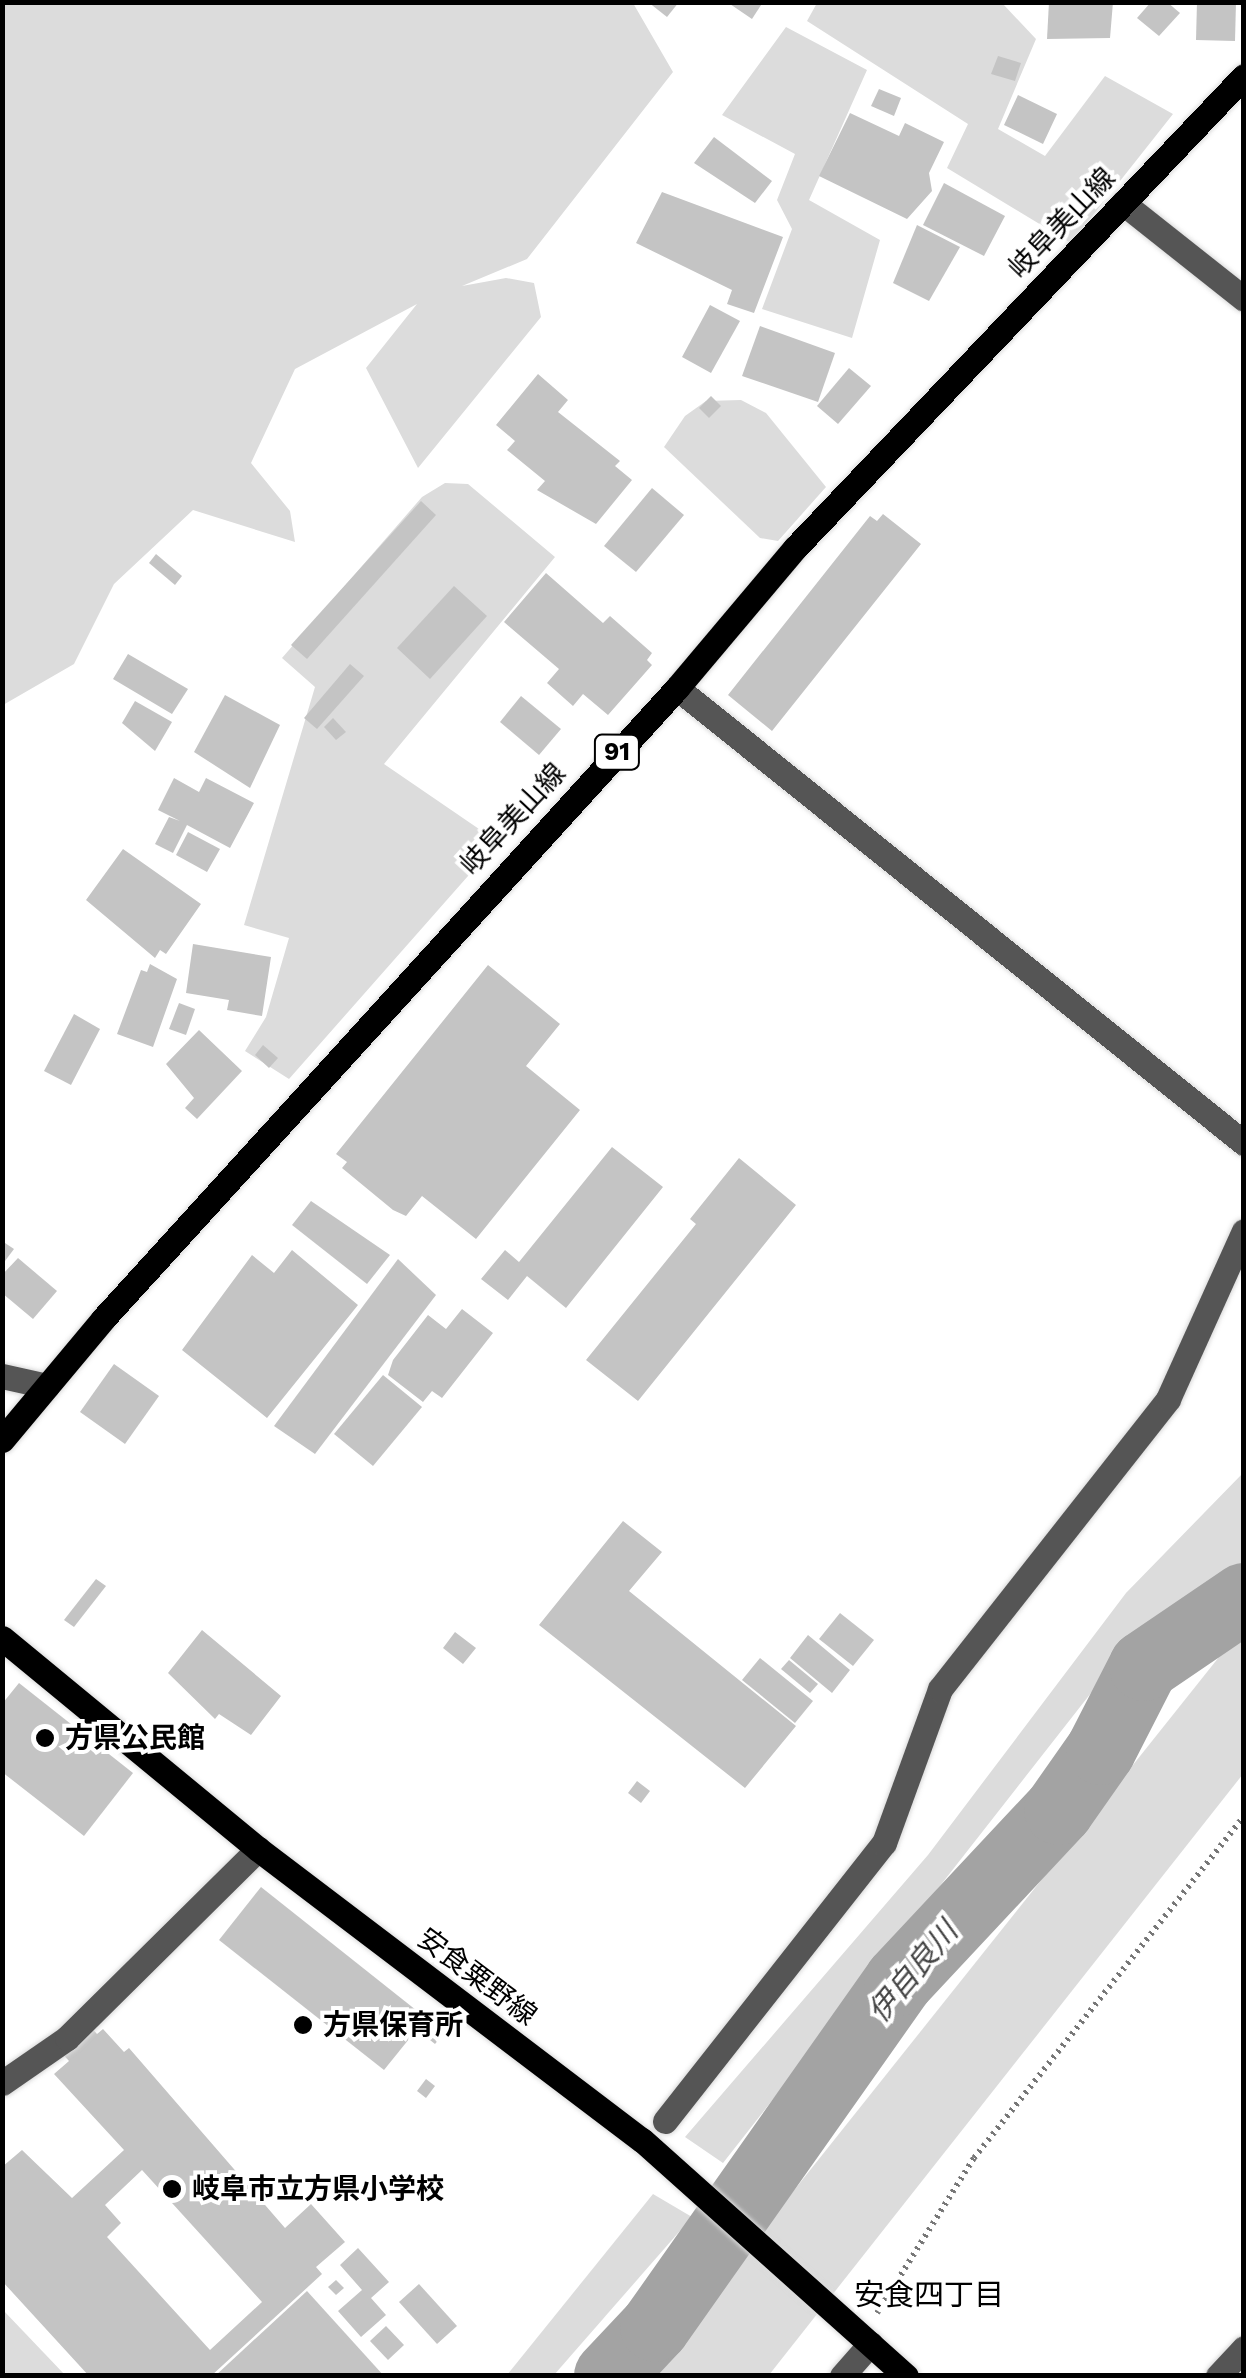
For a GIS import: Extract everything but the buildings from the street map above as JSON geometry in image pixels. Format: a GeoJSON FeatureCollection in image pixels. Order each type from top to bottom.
{"type":"FeatureCollection","features":[{"type":"Feature","properties":{"kind":"main road","name":"岐阜美山線"},"geometry":{"type":"LineString","coordinates":[[2,1440],[465,914],[677,688],[795,548],[1244,76]]}},
{"type":"Feature","properties":{"kind":"main road","name":"安食粟野線"},"geometry":{"type":"LineString","coordinates":[[2,1638],[258,1849],[642,2140],[906,2376]]}},
{"type":"Feature","properties":{"kind":"street"},"geometry":{"type":"LineString","coordinates":[[1123,204],[1244,299]]}},
{"type":"Feature","properties":{"kind":"street"},"geometry":{"type":"LineString","coordinates":[[677,688],[1244,1142]]}},
{"type":"Feature","properties":{"kind":"street"},"geometry":{"type":"LineString","coordinates":[[665,2122],[884,1842],[940,1689],[1168,1399],[1244,1230]]}},
{"type":"Feature","properties":{"kind":"street"},"geometry":{"type":"LineString","coordinates":[[2,1376],[48,1386]]}},
{"type":"Feature","properties":{"kind":"street"},"geometry":{"type":"LineString","coordinates":[[2,2083],[66,2038],[258,1849]]}},
{"type":"Feature","properties":{"kind":"street"},"geometry":{"type":"LineString","coordinates":[[842,2376],[859,2334]]}},
{"type":"Feature","properties":{"kind":"street"},"geometry":{"type":"LineString","coordinates":[[1218,2376],[1244,2348]]}},
{"type":"Feature","properties":{"kind":"path"},"geometry":{"type":"LineString","coordinates":[[859,2334],[974,2158],[1244,1816]]}},
{"type":"Feature","properties":{"kind":"shaded area"},"geometry":{"type":"Polygon","coordinates":[[[3,2],[633,3],[673,72],[527,259],[462,286],[506,278],[534,283],[541,317],[418,468],[366,368],[417,304],[295,369],[251,463],[290,511],[295,542],[193,510],[114,584],[74,664],[3,705],[3,2]]]}},
{"type":"Feature","properties":{"kind":"shaded area"},"geometry":{"type":"Polygon","coordinates":[[[817,3],[1003,4],[1036,39],[998,129],[1045,156],[1105,76],[1173,114],[1071,243],[947,168],[968,124],[807,21],[817,3]]]}},
{"type":"Feature","properties":{"kind":"shaded area"},"geometry":{"type":"Polygon","coordinates":[[[786,27],[867,70],[809,200],[880,240],[852,338],[762,309],[792,229],[777,200],[795,154],[722,115],[786,27]]]}},
{"type":"Feature","properties":{"kind":"shaded area"},"geometry":{"type":"Polygon","coordinates":[[[741,400],[766,413],[826,487],[778,541],[760,538],[664,447],[685,416],[706,401],[741,400]]]}},
{"type":"Feature","properties":{"kind":"shaded area"},"geometry":{"type":"Polygon","coordinates":[[[445,483],[468,484],[555,557],[384,764],[498,842],[289,1079],[245,1051],[266,1017],[289,938],[244,925],[315,687],[282,658],[422,497],[445,483]]]}},
{"type":"Feature","properties":{"kind":"shaded area"},"geometry":{"type":"Polygon","coordinates":[[[1243,1473],[1243,1574],[1181,1600],[1098,1684],[723,2163],[685,2137],[928,1855],[1126,1593],[1243,1473]]]}},
{"type":"Feature","properties":{"kind":"shaded area"},"geometry":{"type":"Polygon","coordinates":[[[1243,1639],[1243,1774],[769,2375],[646,2376],[1219,1657],[1243,1639]]]}},
{"type":"Feature","properties":{"kind":"shaded area"},"geometry":{"type":"Polygon","coordinates":[[[653,2194],[692,2217],[554,2375],[507,2375],[653,2194]]]}},
{"type":"Feature","properties":{"kind":"shaded area"},"geometry":{"type":"Polygon","coordinates":[[[3,2310],[65,2375],[3,2375],[3,2310]]]}},
{"type":"Feature","properties":{"kind":"waterway","name":"伊自良川"},"geometry":{"type":"LineString","coordinates":[[609,2376],[655,2327],[899,1981],[1059,1810],[1101,1750],[1144,1666],[1244,1598]]}},
{"type":"Feature","properties":{"kind":"place","name":"方県公民館"},"geometry":{"type":"Point","coordinates":[45,1738]}},
{"type":"Feature","properties":{"kind":"place","name":"方県保育所"},"geometry":{"type":"Point","coordinates":[303,2025]}},
{"type":"Feature","properties":{"kind":"place","name":"岐阜市立方県小学校"},"geometry":{"type":"Point","coordinates":[172,2189]}},
{"type":"Feature","properties":{"kind":"district","name":"安食四丁目"},"geometry":{"type":"Point","coordinates":[929,2295]}}]}
